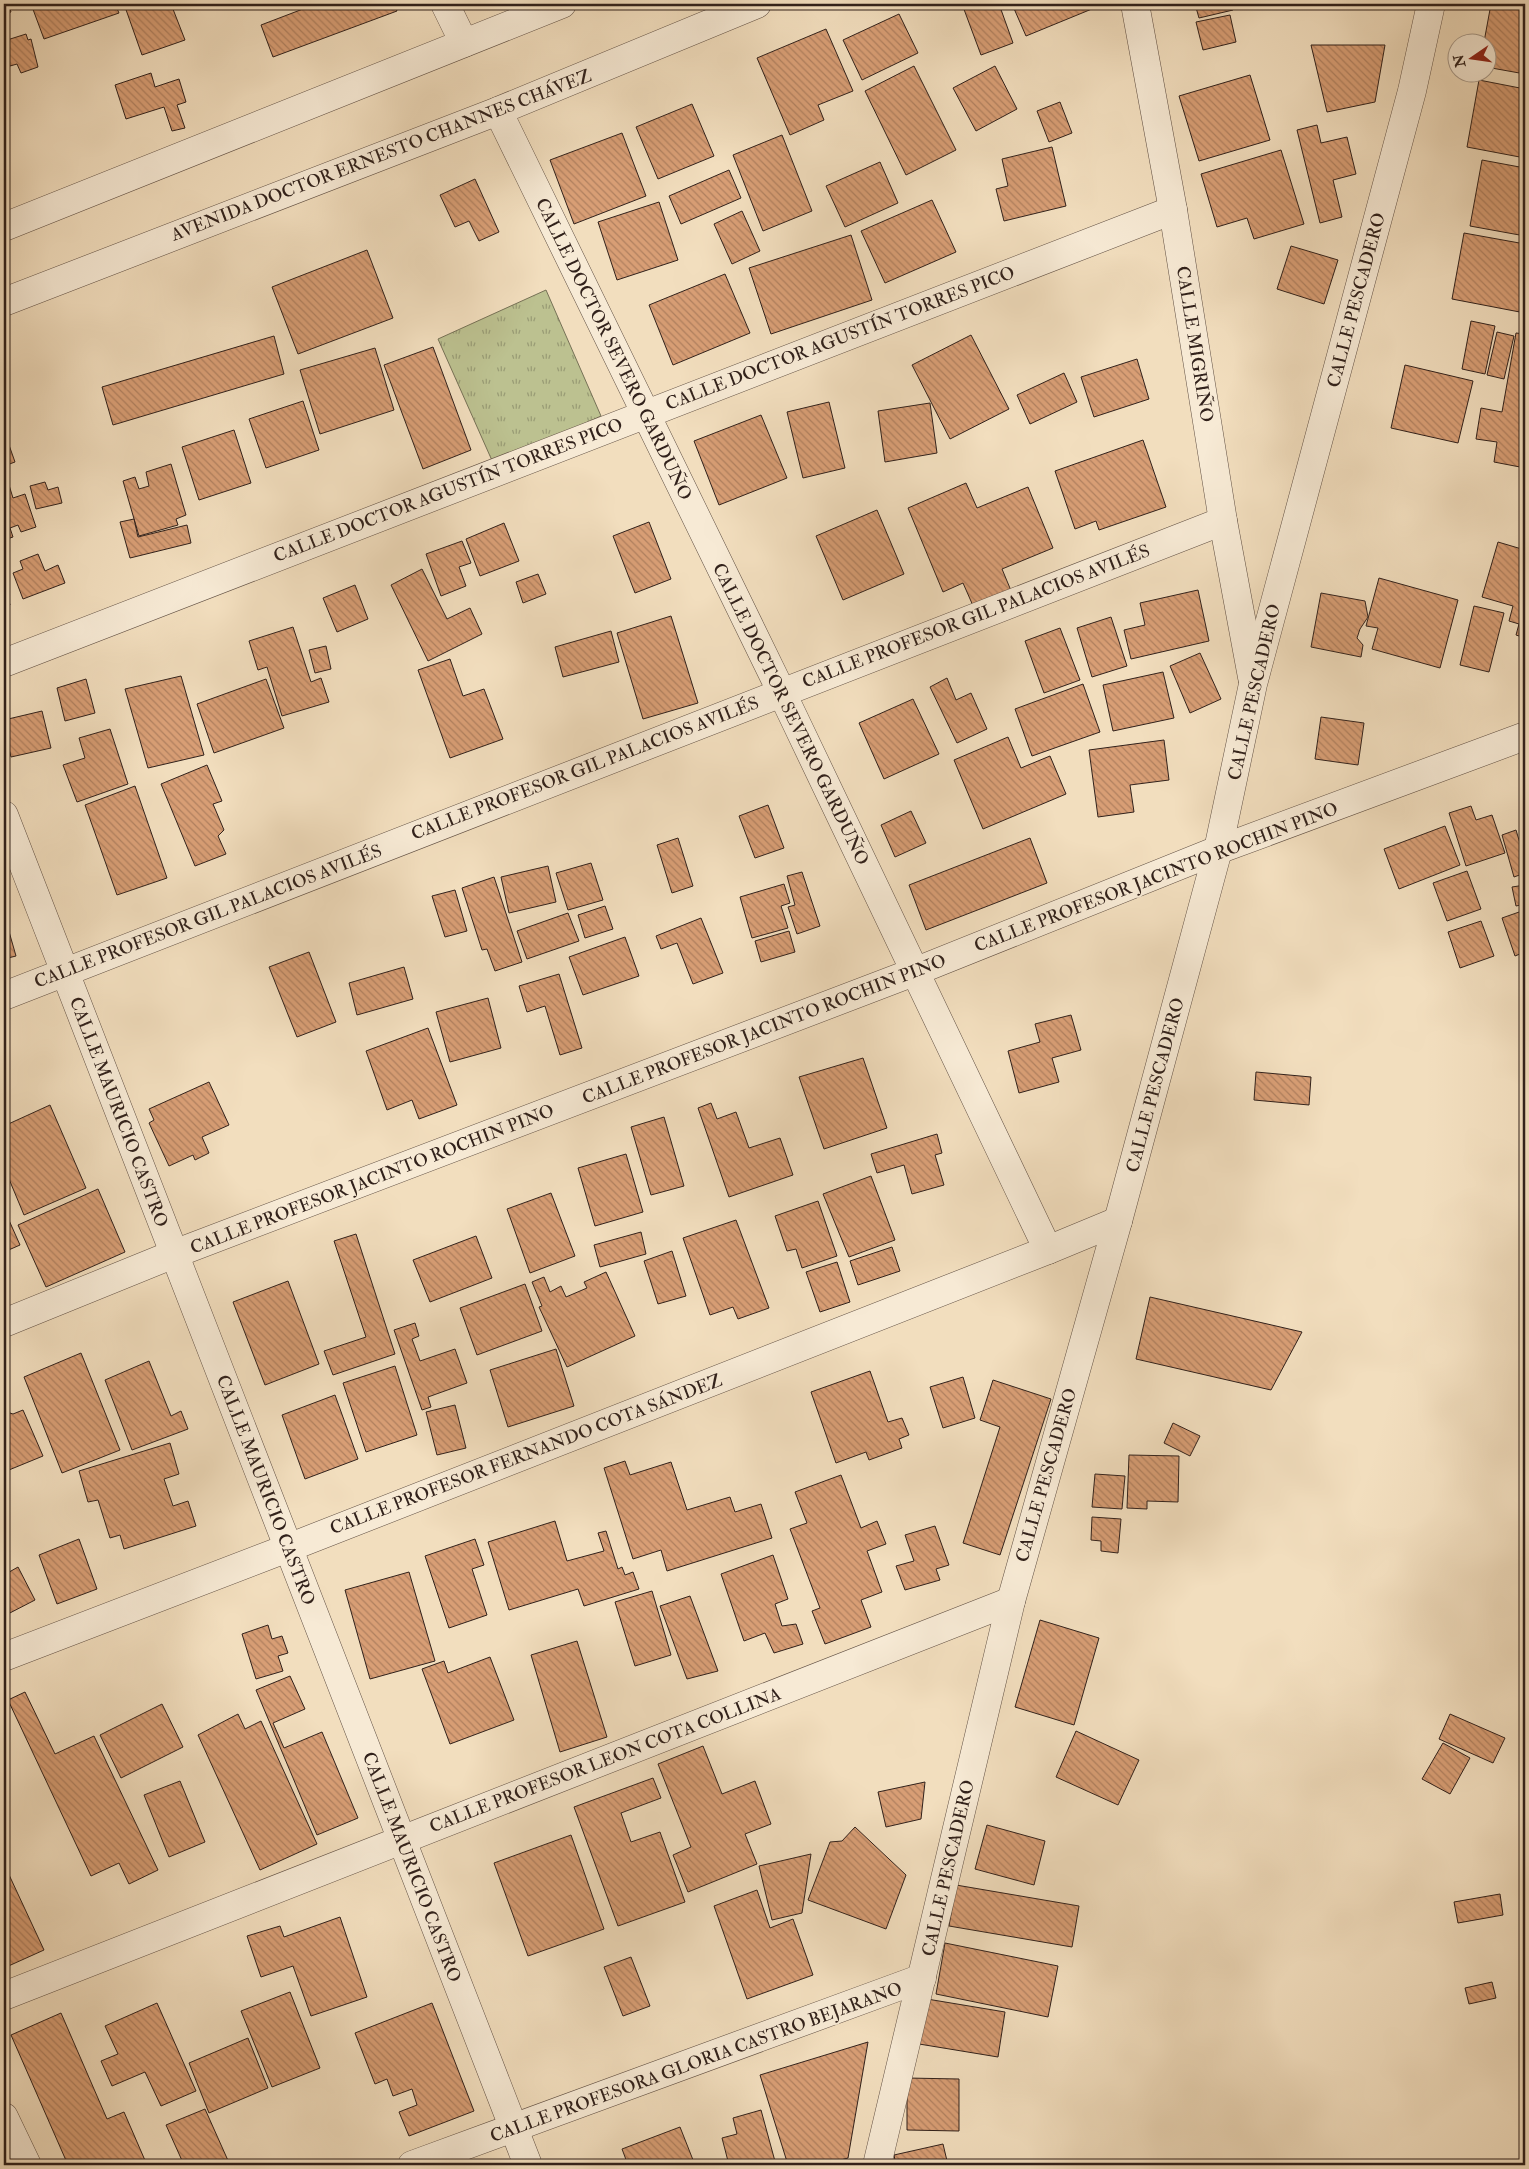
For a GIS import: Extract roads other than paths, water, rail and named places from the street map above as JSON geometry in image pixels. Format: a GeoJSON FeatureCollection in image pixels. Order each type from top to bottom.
{"type":"FeatureCollection","features":[{"type":"Feature","properties":{"kind":"street"},"geometry":{"type":"LineString","coordinates":[[445,4],[464,43]]}},
{"type":"Feature","properties":{"kind":"street"},"geometry":{"type":"LineString","coordinates":[[4,227],[562,4]]}},
{"type":"Feature","properties":{"kind":"street","name":"AVENIDA DOCTOR ERNESTO CHANNES CHÁVEZ"},"geometry":{"type":"LineString","coordinates":[[4,302],[498,111],[757,4]]}},
{"type":"Feature","properties":{"kind":"street","name":"CALLE MIGRIÑO"},"geometry":{"type":"LineString","coordinates":[[1135,4],[1173,210],[1223,521],[1253,684]]}},
{"type":"Feature","properties":{"kind":"street","name":"CALLE PESCADERO"},"geometry":{"type":"LineString","coordinates":[[877,2165],[1011,1601],[1118,1221],[1218,850],[1253,684],[1412,91],[1432,4]]}},
{"type":"Feature","properties":{"kind":"street","name":"CALLE DOCTOR SEVERO GARDUÑO"},"geometry":{"type":"LineString","coordinates":[[498,111],[782,691],[914,972],[1048,1250]]}},
{"type":"Feature","properties":{"kind":"street","name":"CALLE DOCTOR AGUSTÍN TORRES PICO"},"geometry":{"type":"LineString","coordinates":[[4,662],[1173,210]]}},
{"type":"Feature","properties":{"kind":"street","name":"CALLE PROFESOR GIL PALACIOS AVILÉS"},"geometry":{"type":"LineString","coordinates":[[4,996],[782,691],[1223,521]]}},
{"type":"Feature","properties":{"kind":"street","name":"CALLE PROFESOR JACINTO ROCHIN PINO"},"geometry":{"type":"LineString","coordinates":[[4,1323],[174,1254],[914,972],[1218,850],[1525,736]]}},
{"type":"Feature","properties":{"kind":"street","name":"CALLE MAURICIO CASTRO"},"geometry":{"type":"LineString","coordinates":[[4,815],[528,2165]]}},
{"type":"Feature","properties":{"kind":"street"},"geometry":{"type":"LineString","coordinates":[[1048,1250],[1118,1221]]}},
{"type":"Feature","properties":{"kind":"street","name":"CALLE PROFESOR FERNANDO COTA SÁNDEZ"},"geometry":{"type":"LineString","coordinates":[[4,1657],[288,1548],[1048,1250]]}},
{"type":"Feature","properties":{"kind":"street","name":"CALLE PROFESOR LEON COTA COLLINA"},"geometry":{"type":"LineString","coordinates":[[4,1996],[1011,1601]]}},
{"type":"Feature","properties":{"kind":"street","name":"CALLE PROFESORA GLORIA CASTRO BEJARANO"},"geometry":{"type":"LineString","coordinates":[[412,2165],[922,1978]]}},
{"type":"Feature","properties":{"kind":"street"},"geometry":{"type":"LineString","coordinates":[[4,2117],[27,2165]]}}]}
